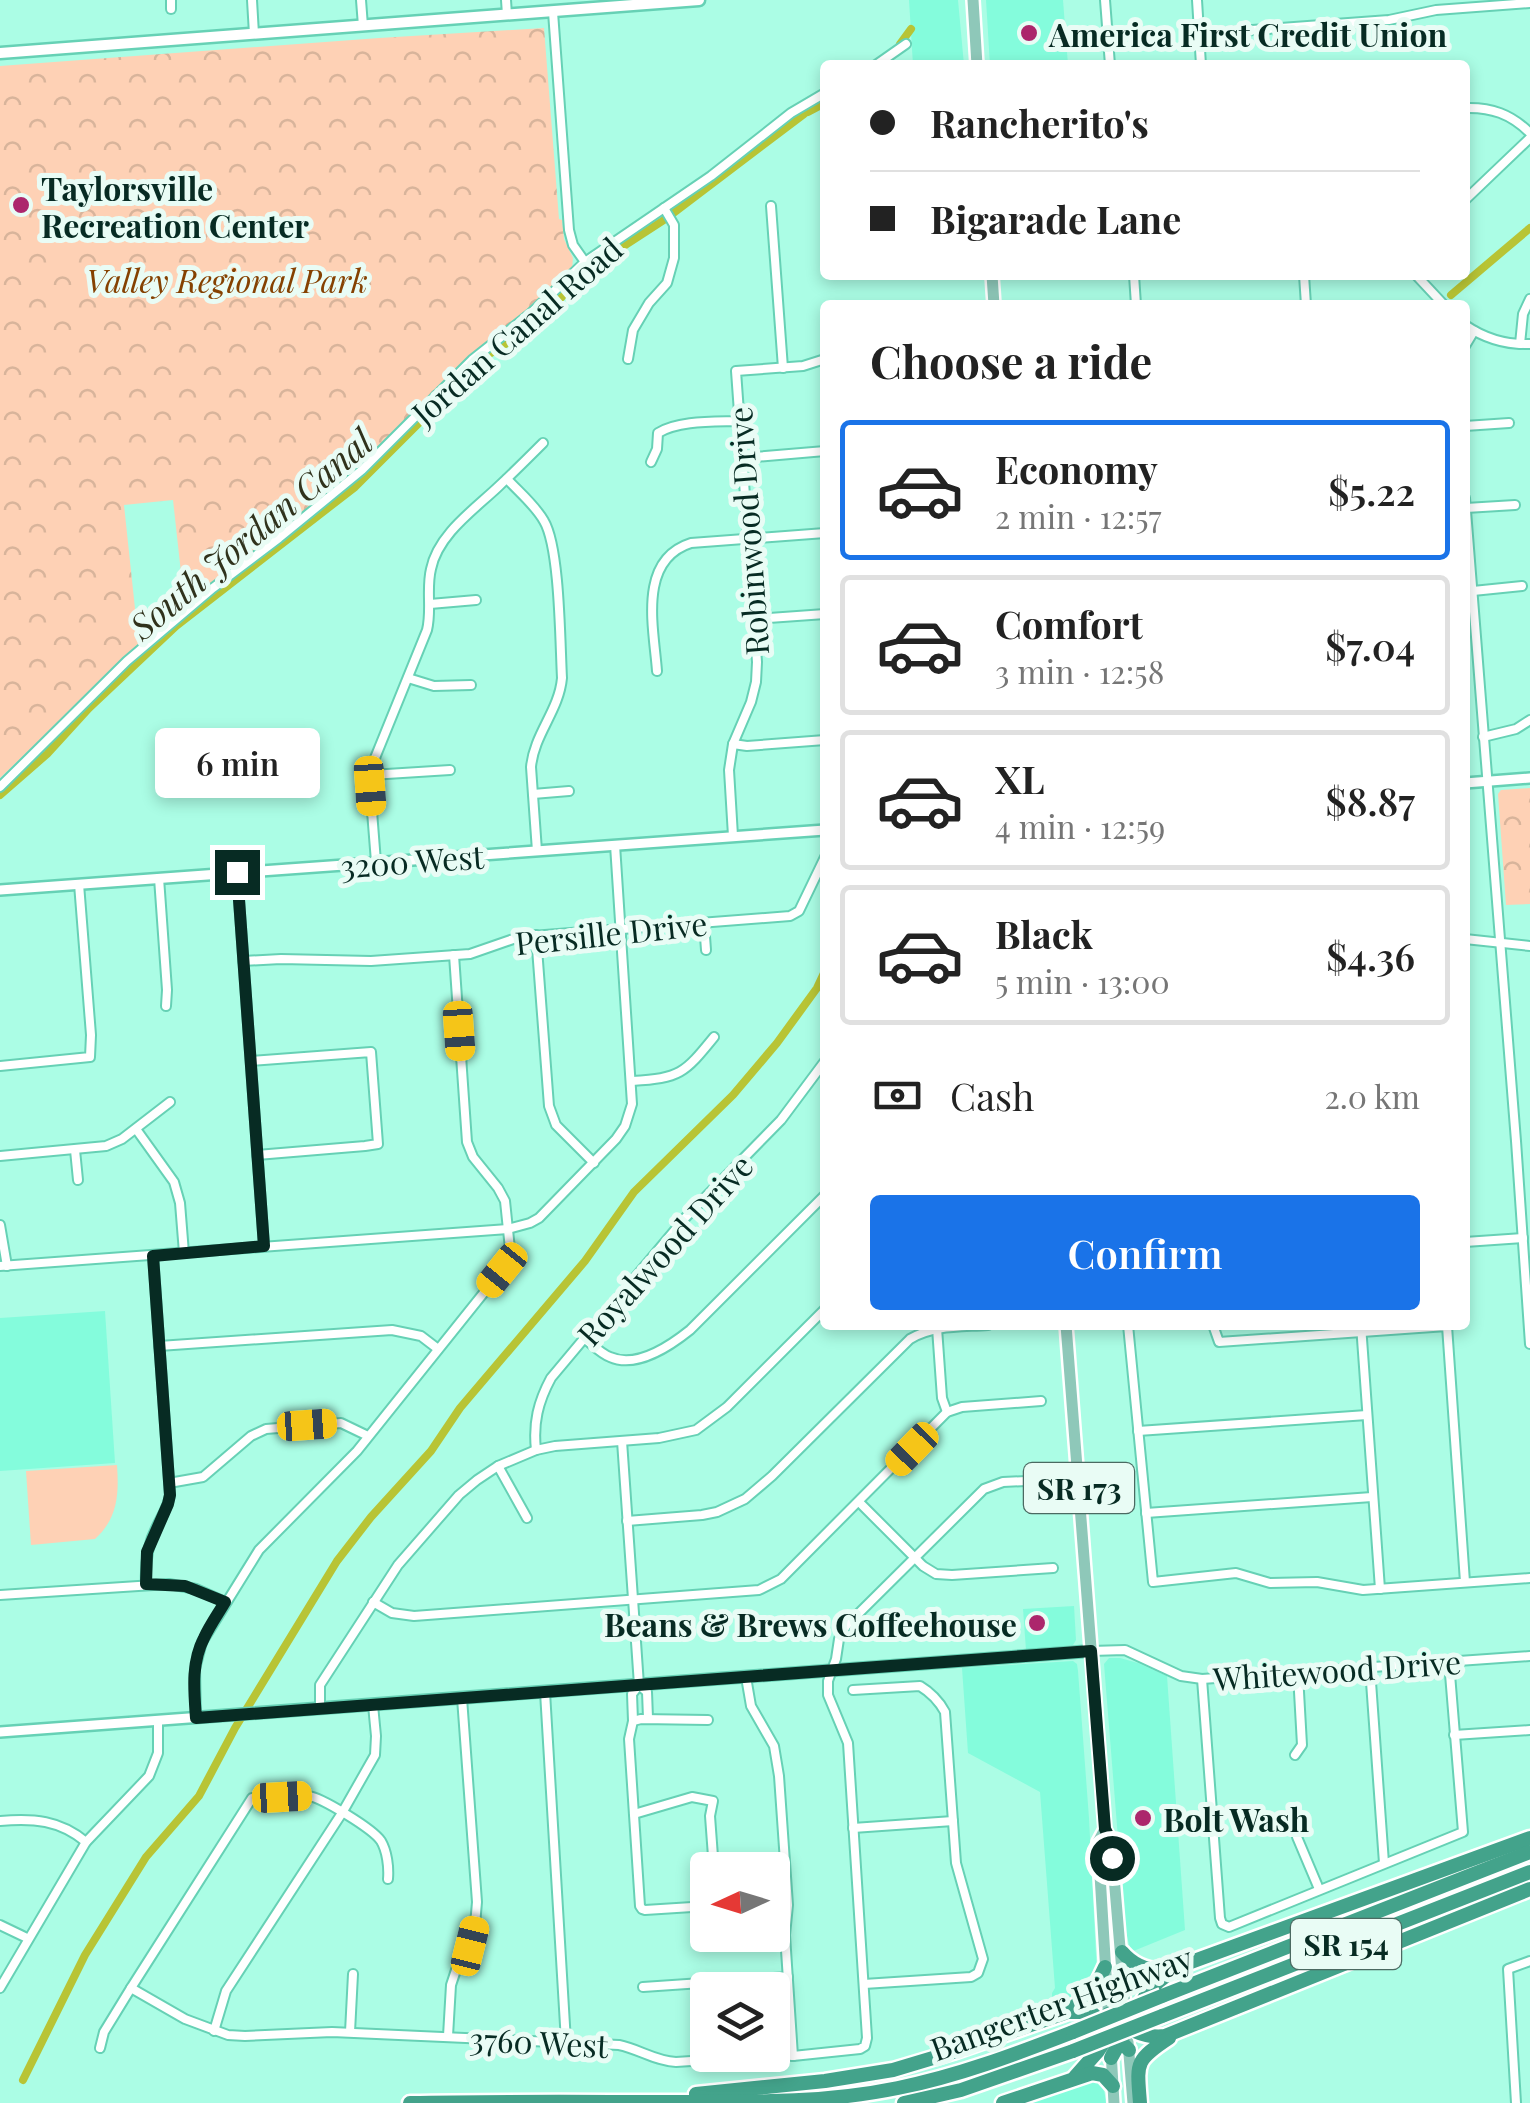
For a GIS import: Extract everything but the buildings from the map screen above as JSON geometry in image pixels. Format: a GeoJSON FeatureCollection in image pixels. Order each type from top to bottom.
{"type":"FeatureCollection","features":[{"type":"Feature","properties":{"kind":"highway"},"geometry":{"type":"LineString","coordinates":[[1122,1952],[1144,1968],[1158,1971],[1178,1967],[1530,1838]]}},
{"type":"Feature","properties":{"kind":"highway","name":"Bangerter Highway"},"geometry":{"type":"LineString","coordinates":[[410,2103],[763,2103],[899,2088],[1006,2058],[1530,1852]]}},
{"type":"Feature","properties":{"kind":"highway","name":"Bangerter Highway"},"geometry":{"type":"LineString","coordinates":[[904,2103],[960,2090],[1073,2051],[1530,1872]]}},
{"type":"Feature","properties":{"kind":"highway"},"geometry":{"type":"LineString","coordinates":[[1068,2012],[1090,2012],[1119,2028],[1158,2038],[1530,1889]]}},
{"type":"Feature","properties":{"kind":"highway"},"geometry":{"type":"LineString","coordinates":[[570,2102],[692,2094],[872,2074],[933,2059],[1068,2012],[1094,1992],[1106,1967]]}},
{"type":"Feature","properties":{"kind":"highway"},"geometry":{"type":"LineString","coordinates":[[1076,2077],[1152,1988],[1178,1967]]}},
{"type":"Feature","properties":{"kind":"highway"},"geometry":{"type":"LineString","coordinates":[[1111,2058],[1119,2028]]}},
{"type":"Feature","properties":{"kind":"highway"},"geometry":{"type":"LineString","coordinates":[[1136,2103],[1140,2061],[1178,2032]]}},
{"type":"Feature","properties":{"kind":"highway"},"geometry":{"type":"LineString","coordinates":[[1003,2103],[1076,2077],[1099,2073],[1113,2086]]}},
{"type":"Feature","properties":{"kind":"main road"},"geometry":{"type":"LineString","coordinates":[[0,53],[699,0]]}},
{"type":"Feature","properties":{"kind":"main road"},"geometry":{"type":"LineString","coordinates":[[973,0],[977,60]]}},
{"type":"Feature","properties":{"kind":"main road","name":"SR 173"},"geometry":{"type":"LineString","coordinates":[[1066,1330],[1105,1829],[1111,1841],[1122,1952],[1119,2028]]}},
{"type":"Feature","properties":{"kind":"main road","name":"SR 173"},"geometry":{"type":"LineString","coordinates":[[1105,1829],[1098,1842],[1106,1967],[1136,2103]]}},
{"type":"Feature","properties":{"kind":"main road"},"geometry":{"type":"LineString","coordinates":[[1111,2058],[1114,2103]]}},
{"type":"Feature","properties":{"kind":"street"},"geometry":{"type":"LineString","coordinates":[[252,0],[254,34]]}},
{"type":"Feature","properties":{"kind":"street"},"geometry":{"type":"LineString","coordinates":[[361,0],[363,26]]}},
{"type":"Feature","properties":{"kind":"street"},"geometry":{"type":"LineString","coordinates":[[506,0],[507,15]]}},
{"type":"Feature","properties":{"kind":"street"},"geometry":{"type":"LineString","coordinates":[[1105,0],[1110,60]]}},
{"type":"Feature","properties":{"kind":"street"},"geometry":{"type":"LineString","coordinates":[[1197,0],[1201,60]]}},
{"type":"Feature","properties":{"kind":"street"},"geometry":{"type":"LineString","coordinates":[[1199,34],[1398,20],[1436,10],[1530,3]]}},
{"type":"Feature","properties":{"kind":"street"},"geometry":{"type":"LineString","coordinates":[[553,12],[570,230],[573,244],[585,262]]}},
{"type":"Feature","properties":{"kind":"street"},"geometry":{"type":"LineString","coordinates":[[883,60],[906,44]]}},
{"type":"Feature","properties":{"kind":"street","name":"Jordan Canal Road"},"geometry":{"type":"LineString","coordinates":[[0,787],[127,661],[362,470],[472,360],[530,314],[585,262],[712,176],[791,113],[820,96]]}},
{"type":"Feature","properties":{"kind":"street"},"geometry":{"type":"LineString","coordinates":[[1470,108],[1503,114],[1530,136],[1470,195]]}},
{"type":"Feature","properties":{"kind":"street"},"geometry":{"type":"LineString","coordinates":[[772,206],[783,368]]}},
{"type":"Feature","properties":{"kind":"street"},"geometry":{"type":"LineString","coordinates":[[628,359],[633,330],[667,283],[674,258],[674,224],[664,208]]}},
{"type":"Feature","properties":{"kind":"street"},"geometry":{"type":"LineString","coordinates":[[1421,280],[1439,300]]}},
{"type":"Feature","properties":{"kind":"street"},"geometry":{"type":"LineString","coordinates":[[1470,328],[1500,341],[1525,344],[1523,314],[1530,300]]}},
{"type":"Feature","properties":{"kind":"street"},"geometry":{"type":"LineString","coordinates":[[1470,338],[1474,331]]}},
{"type":"Feature","properties":{"kind":"street","name":"Robinwood Drive"},"geometry":{"type":"LineString","coordinates":[[734,836],[730,770],[733,744],[756,682],[736,372],[803,366],[820,361]]}},
{"type":"Feature","properties":{"kind":"street"},"geometry":{"type":"LineString","coordinates":[[650,462],[659,431],[740,420]]}},
{"type":"Feature","properties":{"kind":"street"},"geometry":{"type":"LineString","coordinates":[[1470,426],[1509,423]]}},
{"type":"Feature","properties":{"kind":"street"},"geometry":{"type":"LineString","coordinates":[[376,862],[371,775],[427,630],[431,565],[453,530],[543,443]]}},
{"type":"Feature","properties":{"kind":"street"},"geometry":{"type":"LineString","coordinates":[[742,458],[820,451]]}},
{"type":"Feature","properties":{"kind":"street"},"geometry":{"type":"LineString","coordinates":[[507,479],[545,522],[554,556],[562,678],[561,692],[532,754],[537,851]]}},
{"type":"Feature","properties":{"kind":"street"},"geometry":{"type":"LineString","coordinates":[[1470,508],[1515,506]]}},
{"type":"Feature","properties":{"kind":"street"},"geometry":{"type":"LineString","coordinates":[[657,671],[652,600],[655,580],[673,552],[691,543],[820,533]]}},
{"type":"Feature","properties":{"kind":"street"},"geometry":{"type":"LineString","coordinates":[[1470,555],[1500,944],[1520,1141],[1530,1344]]}},
{"type":"Feature","properties":{"kind":"street"},"geometry":{"type":"LineString","coordinates":[[1473,591],[1522,586]]}},
{"type":"Feature","properties":{"kind":"street"},"geometry":{"type":"LineString","coordinates":[[430,604],[476,600]]}},
{"type":"Feature","properties":{"kind":"street"},"geometry":{"type":"LineString","coordinates":[[754,619],[820,614]]}},
{"type":"Feature","properties":{"kind":"street"},"geometry":{"type":"LineString","coordinates":[[408,678],[434,686],[471,685]]}},
{"type":"Feature","properties":{"kind":"street"},"geometry":{"type":"LineString","coordinates":[[1483,737],[1516,730],[1530,720]]}},
{"type":"Feature","properties":{"kind":"street"},"geometry":{"type":"LineString","coordinates":[[733,744],[820,740]]}},
{"type":"Feature","properties":{"kind":"street"},"geometry":{"type":"LineString","coordinates":[[371,775],[450,770]]}},
{"type":"Feature","properties":{"kind":"street"},"geometry":{"type":"LineString","coordinates":[[1470,783],[1530,778]]}},
{"type":"Feature","properties":{"kind":"street"},"geometry":{"type":"LineString","coordinates":[[533,794],[568,791]]}},
{"type":"Feature","properties":{"kind":"street","name":"3200 West"},"geometry":{"type":"LineString","coordinates":[[0,890],[820,830]]}},
{"type":"Feature","properties":{"kind":"street"},"geometry":{"type":"LineString","coordinates":[[0,1224],[3,1266],[508,1229],[540,1218],[624,1126],[632,1104],[616,846]]}},
{"type":"Feature","properties":{"kind":"street","name":"Persille Drive"},"geometry":{"type":"LineString","coordinates":[[243,961],[372,961],[454,956],[478,952],[511,938],[536,935],[790,916],[799,912],[820,868]]}},
{"type":"Feature","properties":{"kind":"street"},"geometry":{"type":"LineString","coordinates":[[237,872],[264,1246]]}},
{"type":"Feature","properties":{"kind":"street"},"geometry":{"type":"LineString","coordinates":[[159,878],[166,1006]]}},
{"type":"Feature","properties":{"kind":"street"},"geometry":{"type":"LineString","coordinates":[[0,1066],[90,1057],[79,884]]}},
{"type":"Feature","properties":{"kind":"street"},"geometry":{"type":"LineString","coordinates":[[704,923],[706,950]]}},
{"type":"Feature","properties":{"kind":"street"},"geometry":{"type":"LineString","coordinates":[[536,935],[548,1106],[556,1125],[594,1162]]}},
{"type":"Feature","properties":{"kind":"street"},"geometry":{"type":"LineString","coordinates":[[1470,940],[1530,946]]}},
{"type":"Feature","properties":{"kind":"street"},"geometry":{"type":"LineString","coordinates":[[196,1718],[197,1655],[259,1550],[346,1462],[506,1264],[510,1249],[502,1194],[473,1157],[468,1142],[454,956]]}},
{"type":"Feature","properties":{"kind":"street"},"geometry":{"type":"LineString","coordinates":[[632,1082],[676,1075],[691,1065],[714,1037]]}},
{"type":"Feature","properties":{"kind":"street"},"geometry":{"type":"LineString","coordinates":[[250,1062],[371,1052],[378,1144],[257,1154]]}},
{"type":"Feature","properties":{"kind":"street","name":"Royalwood Drive"},"geometry":{"type":"LineString","coordinates":[[536,1450],[535,1420],[551,1378],[685,1218],[781,1120],[820,1069]]}},
{"type":"Feature","properties":{"kind":"street"},"geometry":{"type":"LineString","coordinates":[[0,1156],[106,1146],[122,1139],[170,1102]]}},
{"type":"Feature","properties":{"kind":"street"},"geometry":{"type":"LineString","coordinates":[[136,1129],[174,1182],[180,1203],[184,1253]]}},
{"type":"Feature","properties":{"kind":"street"},"geometry":{"type":"LineString","coordinates":[[75,1150],[78,1180]]}},
{"type":"Feature","properties":{"kind":"street"},"geometry":{"type":"LineString","coordinates":[[584,1338],[604,1354],[622,1360],[667,1348],[820,1201]]}},
{"type":"Feature","properties":{"kind":"street"},"geometry":{"type":"LineString","coordinates":[[1470,1242],[1522,1238]]}},
{"type":"Feature","properties":{"kind":"street"},"geometry":{"type":"LineString","coordinates":[[146,1584],[147,1552],[168,1504],[169,1483],[153,1256]]}},
{"type":"Feature","properties":{"kind":"street"},"geometry":{"type":"LineString","coordinates":[[320,1708],[320,1684],[398,1565],[477,1480],[536,1450],[682,1434],[708,1422],[820,1314]]}},
{"type":"Feature","properties":{"kind":"street"},"geometry":{"type":"LineString","coordinates":[[159,1346],[392,1330],[421,1336],[438,1349]]}},
{"type":"Feature","properties":{"kind":"street"},"geometry":{"type":"LineString","coordinates":[[628,1522],[702,1516],[744,1499],[910,1340],[931,1330]]}},
{"type":"Feature","properties":{"kind":"street"},"geometry":{"type":"LineString","coordinates":[[937,1330],[942,1398],[948,1412]]}},
{"type":"Feature","properties":{"kind":"street"},"geometry":{"type":"LineString","coordinates":[[1128,1330],[1153,1582],[1236,1573],[1270,1583],[1318,1582],[1357,1590],[1530,1578]]}},
{"type":"Feature","properties":{"kind":"street"},"geometry":{"type":"LineString","coordinates":[[1215,1330],[1219,1342],[1350,1330]]}},
{"type":"Feature","properties":{"kind":"street"},"geometry":{"type":"LineString","coordinates":[[1361,1330],[1380,1589]]}},
{"type":"Feature","properties":{"kind":"street"},"geometry":{"type":"LineString","coordinates":[[1446,1330],[1465,1582]]}},
{"type":"Feature","properties":{"kind":"street"},"geometry":{"type":"LineString","coordinates":[[373,1602],[392,1613],[414,1616],[747,1592],[770,1586],[948,1412],[962,1406],[1041,1400]]}},
{"type":"Feature","properties":{"kind":"street"},"geometry":{"type":"LineString","coordinates":[[1138,1431],[1367,1415]]}},
{"type":"Feature","properties":{"kind":"street"},"geometry":{"type":"LineString","coordinates":[[169,1483],[195,1480],[210,1473],[243,1442],[266,1429],[341,1423],[368,1436]]}},
{"type":"Feature","properties":{"kind":"street"},"geometry":{"type":"LineString","coordinates":[[622,1441],[639,1685],[646,1692],[648,1718]]}},
{"type":"Feature","properties":{"kind":"street"},"geometry":{"type":"LineString","coordinates":[[498,1466],[526,1518]]}},
{"type":"Feature","properties":{"kind":"street"},"geometry":{"type":"LineString","coordinates":[[853,1690],[920,1686],[945,1712],[956,1862],[983,1959],[978,1973],[971,1977],[864,1984],[848,1743],[828,1695],[828,1681],[842,1632],[984,1489],[1004,1482],[1047,1480]]}},
{"type":"Feature","properties":{"kind":"street"},"geometry":{"type":"LineString","coordinates":[[1146,1513],[1372,1497]]}},
{"type":"Feature","properties":{"kind":"street"},"geometry":{"type":"LineString","coordinates":[[860,1502],[930,1571],[943,1575],[1053,1568]]}},
{"type":"Feature","properties":{"kind":"street"},"geometry":{"type":"LineString","coordinates":[[0,1595],[146,1584],[185,1586],[225,1602]]}},
{"type":"Feature","properties":{"kind":"street","name":"Whitewood Drive"},"geometry":{"type":"LineString","coordinates":[[1091,1651],[1124,1650],[1180,1676],[1202,1679],[1530,1656]]}},
{"type":"Feature","properties":{"kind":"street"},"geometry":{"type":"LineString","coordinates":[[0,1732],[1091,1651]]}},
{"type":"Feature","properties":{"kind":"street"},"geometry":{"type":"LineString","coordinates":[[1202,1679],[1220,1918],[1229,1928],[1463,1832],[1450,1662]]}},
{"type":"Feature","properties":{"kind":"street"},"geometry":{"type":"LineString","coordinates":[[1370,1668],[1384,1864]]}},
{"type":"Feature","properties":{"kind":"street"},"geometry":{"type":"LineString","coordinates":[[1295,1755],[1302,1745],[1298,1674]]}},
{"type":"Feature","properties":{"kind":"street"},"geometry":{"type":"LineString","coordinates":[[746,1677],[751,1706],[774,1746],[779,1776],[788,1905],[788,1972]]}},
{"type":"Feature","properties":{"kind":"street"},"geometry":{"type":"LineString","coordinates":[[639,1685],[632,1694],[634,1721],[629,1738],[642,1910],[690,1907]]}},
{"type":"Feature","properties":{"kind":"street"},"geometry":{"type":"LineString","coordinates":[[545,1692],[566,2042]]}},
{"type":"Feature","properties":{"kind":"street"},"geometry":{"type":"LineString","coordinates":[[448,2036],[451,1985],[457,1967],[473,1948],[476,1902],[462,1698]]}},
{"type":"Feature","properties":{"kind":"street"},"geometry":{"type":"LineString","coordinates":[[131,1988],[214,2031],[226,1991],[342,1813],[374,1755],[373,1705]]}},
{"type":"Feature","properties":{"kind":"street"},"geometry":{"type":"LineString","coordinates":[[634,1721],[708,1720]]}},
{"type":"Feature","properties":{"kind":"street"},"geometry":{"type":"LineString","coordinates":[[0,1988],[86,1842],[149,1776],[158,1753],[158,1721]]}},
{"type":"Feature","properties":{"kind":"street"},"geometry":{"type":"LineString","coordinates":[[1454,1735],[1530,1730]]}},
{"type":"Feature","properties":{"kind":"street"},"geometry":{"type":"LineString","coordinates":[[100,2048],[104,2032],[252,1798],[312,1796],[342,1813],[382,1842],[388,1879]]}},
{"type":"Feature","properties":{"kind":"street"},"geometry":{"type":"LineString","coordinates":[[634,1814],[692,1796],[712,1801],[713,1852]]}},
{"type":"Feature","properties":{"kind":"street"},"geometry":{"type":"LineString","coordinates":[[0,1821],[41,1820],[86,1842]]}},
{"type":"Feature","properties":{"kind":"street"},"geometry":{"type":"LineString","coordinates":[[853,1828],[953,1821]]}},
{"type":"Feature","properties":{"kind":"street"},"geometry":{"type":"LineString","coordinates":[[1297,1837],[1318,1889]]}},
{"type":"Feature","properties":{"kind":"street"},"geometry":{"type":"LineString","coordinates":[[0,1926],[27,1938]]}},
{"type":"Feature","properties":{"kind":"street"},"geometry":{"type":"LineString","coordinates":[[1516,2103],[1508,1969],[1530,1961]]}},
{"type":"Feature","properties":{"kind":"street"},"geometry":{"type":"LineString","coordinates":[[350,2032],[352,1974]]}},
{"type":"Feature","properties":{"kind":"street"},"geometry":{"type":"LineString","coordinates":[[643,1987],[690,1984]]}},
{"type":"Feature","properties":{"kind":"street","name":"3760 West"},"geometry":{"type":"LineString","coordinates":[[214,2031],[244,2036],[350,2032],[566,2042],[622,2046],[662,2061],[676,2062],[793,2056],[866,2046],[864,1984]]}},
{"type":"Feature","properties":{"kind":"street"},"geometry":{"type":"LineString","coordinates":[[790,2009],[793,2056]]}},
{"type":"Feature","properties":{"kind":"shaded area"},"geometry":{"type":"Polygon","coordinates":[[[909,0],[958,0],[964,60],[913,60],[909,0]]]}},
{"type":"Feature","properties":{"kind":"shaded area"},"geometry":{"type":"Polygon","coordinates":[[[986,0],[1063,0],[1068,60],[990,60],[986,0]]]}},
{"type":"Feature","properties":{"kind":"shaded area"},"geometry":{"type":"Polygon","coordinates":[[[105,1311],[115,1463],[0,1471],[0,1318],[105,1311]]]}},
{"type":"Feature","properties":{"kind":"shaded area"},"geometry":{"type":"Polygon","coordinates":[[[1074,1606],[1073,1645],[1026,1650],[1023,1609],[1074,1606]]]}},
{"type":"Feature","properties":{"kind":"shaded area"},"geometry":{"type":"Polygon","coordinates":[[[1109,1658],[1138,1663],[1167,1676],[1185,1930],[1131,1952],[1126,1932],[1104,1664],[1109,1658]]]}},
{"type":"Feature","properties":{"kind":"shaded area"},"geometry":{"type":"Polygon","coordinates":[[[1073,1661],[1078,1671],[1097,1975],[1090,1988],[1052,2005],[1055,1988],[1040,1792],[968,1753],[962,1668],[1073,1661]]]}},
{"type":"Feature","properties":{"kind":"shaded area"},"geometry":{"type":"Polygon","coordinates":[[[1097,2079],[1107,2103],[1029,2103],[1083,2081],[1097,2079]]]}},
{"type":"Feature","properties":{"kind":"green space","name":"Valley Regional Park"},"geometry":{"type":"Polygon","coordinates":[[[544,28],[559,219],[573,258],[572,269],[470,356],[359,466],[220,576],[185,609],[173,500],[124,505],[139,646],[0,778],[0,66],[544,28]]]}},
{"type":"Feature","properties":{"kind":"green space"},"geometry":{"type":"Polygon","coordinates":[[[1530,788],[1530,904],[1506,905],[1498,794],[1501,790],[1530,788]]]}},
{"type":"Feature","properties":{"kind":"green space"},"geometry":{"type":"Polygon","coordinates":[[[117,1465],[115,1505],[108,1523],[95,1539],[31,1545],[26,1471],[117,1465]]]}},
{"type":"Feature","properties":{"kind":"waterway","name":"South Jordan Canal"},"geometry":{"type":"LineString","coordinates":[[900,44],[911,29]]}},
{"type":"Feature","properties":{"kind":"waterway","name":"South Jordan Canal"},"geometry":{"type":"LineString","coordinates":[[808,112],[820,106]]}},
{"type":"Feature","properties":{"kind":"waterway","name":"South Jordan Canal"},"geometry":{"type":"LineString","coordinates":[[672,214],[804,114]]}},
{"type":"Feature","properties":{"kind":"waterway","name":"South Jordan Canal"},"geometry":{"type":"LineString","coordinates":[[547,311],[596,264],[667,218]]}},
{"type":"Feature","properties":{"kind":"waterway"},"geometry":{"type":"LineString","coordinates":[[1470,279],[1530,228]]}},
{"type":"Feature","properties":{"kind":"waterway"},"geometry":{"type":"LineString","coordinates":[[1451,295],[1469,280]]}},
{"type":"Feature","properties":{"kind":"waterway","name":"South Jordan Canal"},"geometry":{"type":"LineString","coordinates":[[0,795],[176,626],[355,487],[486,356],[540,319]]}},
{"type":"Feature","properties":{"kind":"waterway"},"geometry":{"type":"LineString","coordinates":[[23,2080],[85,1955],[146,1857],[199,1796],[235,1728],[337,1561],[585,1261],[634,1192],[733,1095],[777,1043],[820,982]]}},
{"type":"Feature","properties":{"kind":"place","name":"America First Credit Union"},"geometry":{"type":"Point","coordinates":[1029,33]}},
{"type":"Feature","properties":{"kind":"place","name":"Taylorsville Recreation Center"},"geometry":{"type":"Point","coordinates":[21,205]}},
{"type":"Feature","properties":{"kind":"place","name":"Beans & Brews Coffeehouse"},"geometry":{"type":"Point","coordinates":[1037,1623]}},
{"type":"Feature","properties":{"kind":"place","name":"Bolt Wash"},"geometry":{"type":"Point","coordinates":[1143,1818]}},
{"type":"Feature","properties":{"kind":"route"},"geometry":{"type":"LineString","coordinates":[[237,872],[264,1246],[153,1256],[170,1495],[147,1552],[146,1584],[185,1586],[225,1602],[197,1655],[196,1718],[1091,1651],[1105,1829],[1111,1841],[1112,1858]]}}]}
